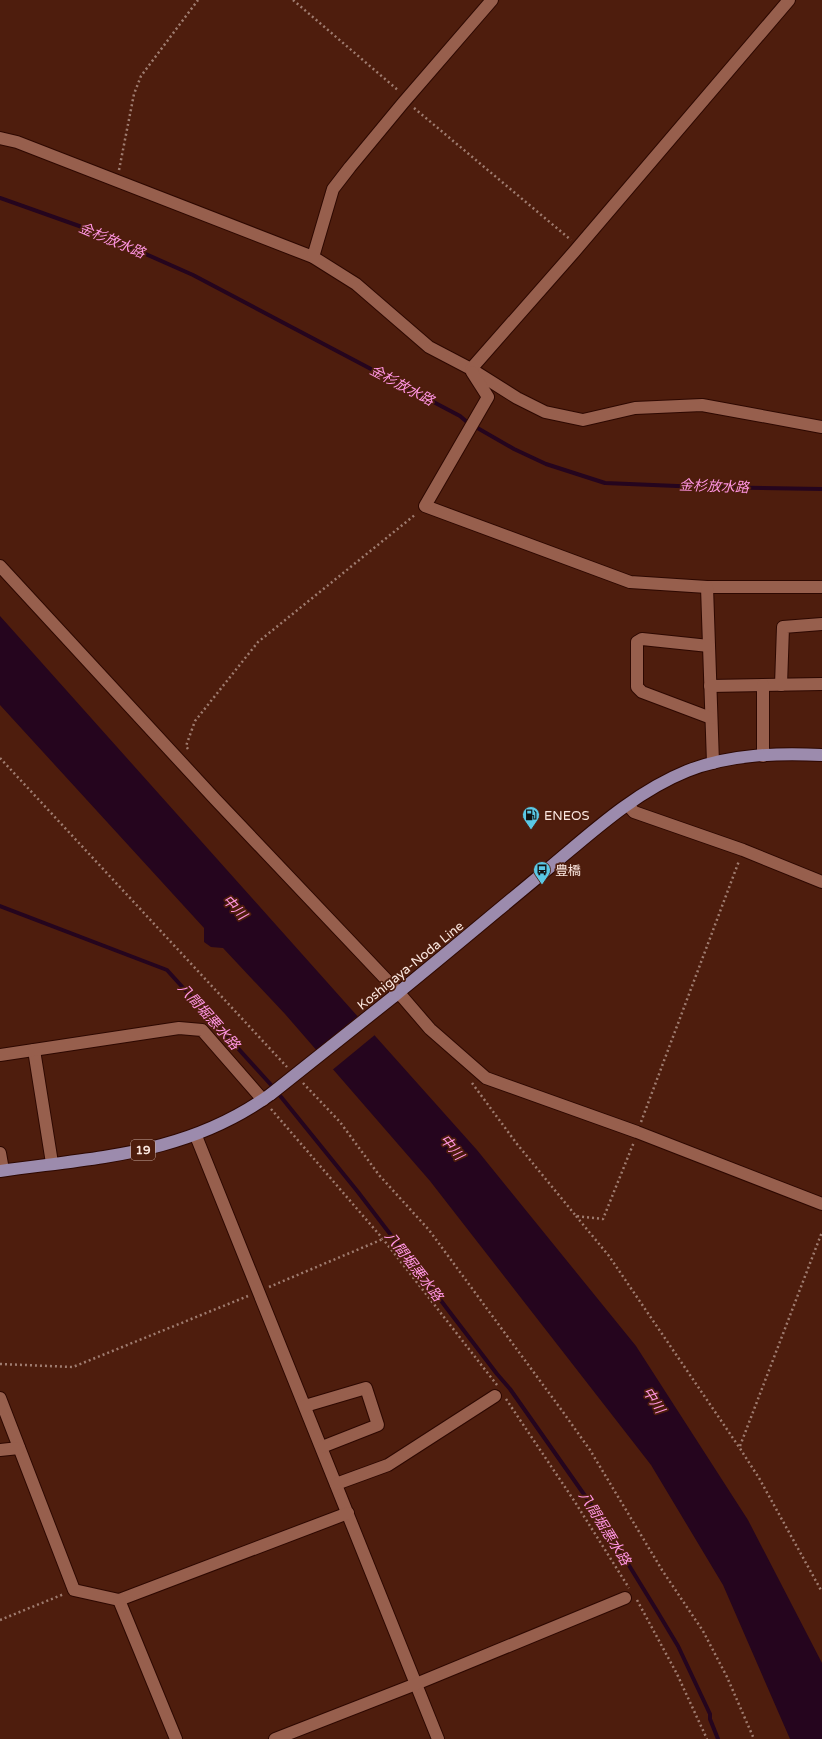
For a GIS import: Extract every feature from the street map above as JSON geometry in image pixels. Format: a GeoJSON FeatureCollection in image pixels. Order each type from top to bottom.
{"type":"FeatureCollection","features":[{"type":"Feature","properties":{"kind":"main road","name":"Koshigaya-Noda Line"},"geometry":{"type":"LineString","coordinates":[[1,1171],[147,1150],[196,1136],[220,1126],[267,1097],[396,995],[628,804],[650,789],[689,770],[713,763],[763,756],[822,755]]}},
{"type":"Feature","properties":{"kind":"street"},"geometry":{"type":"LineString","coordinates":[[313,257],[333,190],[406,99],[492,0]]}},
{"type":"Feature","properties":{"kind":"street"},"geometry":{"type":"LineString","coordinates":[[471,369],[579,246],[789,0]]}},
{"type":"Feature","properties":{"kind":"street"},"geometry":{"type":"LineString","coordinates":[[0,138],[17,142],[313,257],[356,284],[429,346],[471,369],[517,398],[545,412],[584,420],[635,408],[702,405],[822,427]]}},
{"type":"Feature","properties":{"kind":"street"},"geometry":{"type":"LineString","coordinates":[[471,369],[488,397],[425,506],[630,582],[707,587],[822,587]]}},
{"type":"Feature","properties":{"kind":"street"},"geometry":{"type":"LineString","coordinates":[[0,566],[396,995],[430,1029],[486,1078],[637,1132],[822,1204]]}},
{"type":"Feature","properties":{"kind":"street"},"geometry":{"type":"LineString","coordinates":[[707,587],[713,763]]}},
{"type":"Feature","properties":{"kind":"street"},"geometry":{"type":"LineString","coordinates":[[781,685],[783,627],[822,624]]}},
{"type":"Feature","properties":{"kind":"street"},"geometry":{"type":"LineString","coordinates":[[709,646],[642,639],[637,642],[637,687],[642,692],[711,718]]}},
{"type":"Feature","properties":{"kind":"street"},"geometry":{"type":"LineString","coordinates":[[710,686],[822,684]]}},
{"type":"Feature","properties":{"kind":"street"},"geometry":{"type":"LineString","coordinates":[[763,685],[763,756]]}},
{"type":"Feature","properties":{"kind":"street"},"geometry":{"type":"LineString","coordinates":[[628,804],[634,812],[743,850],[822,882]]}},
{"type":"Feature","properties":{"kind":"street"},"geometry":{"type":"LineString","coordinates":[[0,1055],[179,1028],[202,1030],[267,1097]]}},
{"type":"Feature","properties":{"kind":"street"},"geometry":{"type":"LineString","coordinates":[[34,1050],[52,1163]]}},
{"type":"Feature","properties":{"kind":"street"},"geometry":{"type":"LineString","coordinates":[[196,1136],[438,1739]]}},
{"type":"Feature","properties":{"kind":"street"},"geometry":{"type":"LineString","coordinates":[[0,1153],[1,1171]]}},
{"type":"Feature","properties":{"kind":"street"},"geometry":{"type":"LineString","coordinates":[[305,1406],[366,1388],[378,1425],[322,1447]]}},
{"type":"Feature","properties":{"kind":"street"},"geometry":{"type":"LineString","coordinates":[[336,1484],[388,1465],[501,1395]]}},
{"type":"Feature","properties":{"kind":"street"},"geometry":{"type":"LineString","coordinates":[[0,1398],[74,1590],[119,1600],[348,1512]]}},
{"type":"Feature","properties":{"kind":"street"},"geometry":{"type":"LineString","coordinates":[[0,1450],[19,1448]]}},
{"type":"Feature","properties":{"kind":"street"},"geometry":{"type":"LineString","coordinates":[[275,1739],[416,1684],[630,1594]]}},
{"type":"Feature","properties":{"kind":"street"},"geometry":{"type":"LineString","coordinates":[[119,1600],[176,1739]]}},
{"type":"Feature","properties":{"kind":"path"},"geometry":{"type":"LineString","coordinates":[[117,181],[134,94],[141,76],[198,0]]}},
{"type":"Feature","properties":{"kind":"path"},"geometry":{"type":"LineString","coordinates":[[293,0],[400,92],[412,106],[579,246]]}},
{"type":"Feature","properties":{"kind":"path"},"geometry":{"type":"LineString","coordinates":[[190,752],[186,746],[194,721],[258,642],[425,506]]}},
{"type":"Feature","properties":{"kind":"path"},"geometry":{"type":"LineString","coordinates":[[0,758],[270,1051],[292,1072]]}},
{"type":"Feature","properties":{"kind":"path"},"geometry":{"type":"LineString","coordinates":[[576,1216],[604,1219],[743,850]]}},
{"type":"Feature","properties":{"kind":"path"},"geometry":{"type":"LineString","coordinates":[[469,1079],[517,1144],[609,1256],[759,1478],[822,1592]]}},
{"type":"Feature","properties":{"kind":"path"},"geometry":{"type":"LineString","coordinates":[[302,1082],[340,1122],[379,1175],[429,1230],[564,1412],[590,1450],[662,1570],[703,1631],[727,1677],[754,1739]]}},
{"type":"Feature","properties":{"kind":"path"},"geometry":{"type":"LineString","coordinates":[[267,1097],[383,1239],[501,1395],[575,1502],[677,1674],[707,1739]]}},
{"type":"Feature","properties":{"kind":"path"},"geometry":{"type":"LineString","coordinates":[[739,1447],[822,1232]]}},
{"type":"Feature","properties":{"kind":"path"},"geometry":{"type":"LineString","coordinates":[[0,1364],[73,1367],[383,1239]]}},
{"type":"Feature","properties":{"kind":"path"},"geometry":{"type":"LineString","coordinates":[[0,1620],[74,1590]]}},
{"type":"Feature","properties":{"kind":"water","name":"中川"},"geometry":{"type":"Polygon","coordinates":[[[0,616],[477,1150],[636,1346],[748,1520],[822,1663],[822,1739],[790,1739],[723,1585],[651,1465],[430,1181],[285,1014],[223,948],[211,947],[204,942],[204,928],[0,705],[0,616]]]}},
{"type":"Feature","properties":{"kind":"pier"},"geometry":{"type":"Polygon","coordinates":[[[359,1015],[376,1034],[331,1071],[315,1051],[359,1015]]]}},
{"type":"Feature","properties":{"kind":"waterway","name":"金杉放水路"},"geometry":{"type":"LineString","coordinates":[[0,198],[96,232],[193,275],[460,416],[467,422],[514,449],[546,464],[605,483],[701,487],[822,489]]}},
{"type":"Feature","properties":{"kind":"waterway","name":"八間堀悪水路"},"geometry":{"type":"LineString","coordinates":[[0,906],[167,970],[273,1087],[358,1192],[510,1389],[595,1510],[678,1646],[710,1714],[710,1719],[718,1739]]}},
{"type":"Feature","properties":{"kind":"place","name":"ENEOS"},"geometry":{"type":"Point","coordinates":[531,830]}},
{"type":"Feature","properties":{"kind":"place","name":"豊橋"},"geometry":{"type":"Point","coordinates":[542,885]}}]}
